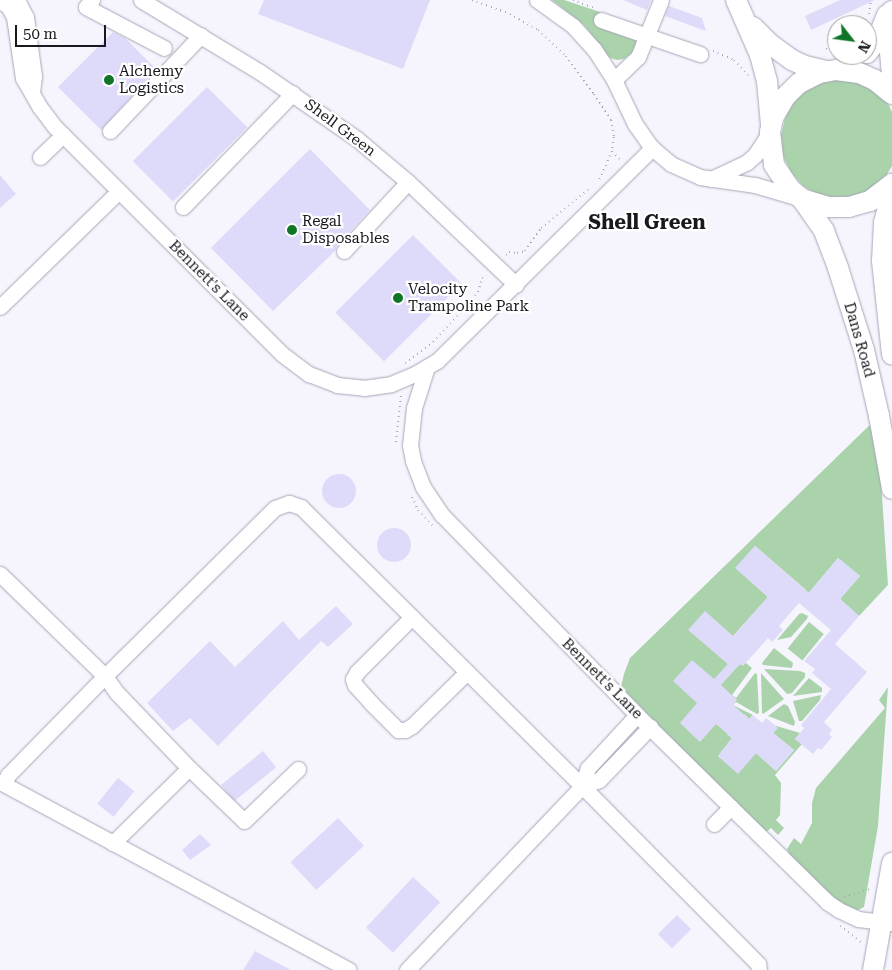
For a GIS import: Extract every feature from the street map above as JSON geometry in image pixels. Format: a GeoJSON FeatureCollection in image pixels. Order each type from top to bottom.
{"type":"FeatureCollection","features":[{"type":"Feature","properties":{"kind":"main road"},"geometry":{"type":"LineString","coordinates":[[877,40],[892,0]]}},
{"type":"Feature","properties":{"kind":"main road"},"geometry":{"type":"LineString","coordinates":[[740,8],[760,35],[786,56],[805,66],[832,71],[850,71],[867,76],[883,85],[892,94]]}},
{"type":"Feature","properties":{"kind":"main road","name":"Dans Road"},"geometry":{"type":"LineString","coordinates":[[740,8],[760,55],[766,81],[774,165],[790,189],[802,199],[824,231],[855,323],[879,416],[892,489]]}},
{"type":"Feature","properties":{"kind":"main road"},"geometry":{"type":"LineString","coordinates":[[892,11],[890,52],[892,74]]}},
{"type":"Feature","properties":{"kind":"main road"},"geometry":{"type":"LineString","coordinates":[[771,130],[780,104],[792,89],[808,78],[832,71],[844,65]]}},
{"type":"Feature","properties":{"kind":"main road"},"geometry":{"type":"LineString","coordinates":[[802,199],[828,207],[849,207],[870,201],[892,184]]}},
{"type":"Feature","properties":{"kind":"main road","name":"Dans Road"},"geometry":{"type":"LineString","coordinates":[[892,191],[884,223],[882,261],[892,354]]}},
{"type":"Feature","properties":{"kind":"main road"},"geometry":{"type":"LineString","coordinates":[[873,970],[887,922],[892,863]]}},
{"type":"Feature","properties":{"kind":"street"},"geometry":{"type":"LineString","coordinates":[[92,0],[86,7],[164,48]]}},
{"type":"Feature","properties":{"kind":"street","name":"Shell Green"},"geometry":{"type":"LineString","coordinates":[[141,0],[293,93],[357,139],[408,182],[516,285]]}},
{"type":"Feature","properties":{"kind":"street"},"geometry":{"type":"LineString","coordinates":[[537,0],[560,15],[584,37],[614,80],[635,124],[652,148],[679,169],[711,179],[755,185],[802,199]]}},
{"type":"Feature","properties":{"kind":"street"},"geometry":{"type":"LineString","coordinates":[[614,80],[638,57],[660,0]]}},
{"type":"Feature","properties":{"kind":"street","name":"Bennett's Lane"},"geometry":{"type":"LineString","coordinates":[[9,2],[26,61],[23,78],[48,118],[282,354],[309,374],[337,385],[364,388],[391,384],[427,367],[448,353],[652,148]]}},
{"type":"Feature","properties":{"kind":"street"},"geometry":{"type":"LineString","coordinates":[[601,20],[700,54]]}},
{"type":"Feature","properties":{"kind":"street"},"geometry":{"type":"LineString","coordinates":[[110,131],[200,35]]}},
{"type":"Feature","properties":{"kind":"street"},"geometry":{"type":"LineString","coordinates":[[184,207],[293,93]]}},
{"type":"Feature","properties":{"kind":"street"},"geometry":{"type":"LineString","coordinates":[[711,179],[738,168],[747,162],[755,155],[771,130]]}},
{"type":"Feature","properties":{"kind":"street"},"geometry":{"type":"LineString","coordinates":[[40,157],[63,135]]}},
{"type":"Feature","properties":{"kind":"street"},"geometry":{"type":"LineString","coordinates":[[344,251],[408,182]]}},
{"type":"Feature","properties":{"kind":"street"},"geometry":{"type":"LineString","coordinates":[[0,307],[119,191]]}},
{"type":"Feature","properties":{"kind":"street","name":"Bennett's Lane"},"geometry":{"type":"LineString","coordinates":[[427,367],[414,408],[410,445],[417,473],[432,502],[453,527],[637,715],[834,907],[858,919],[887,922]]}},
{"type":"Feature","properties":{"kind":"street"},"geometry":{"type":"LineString","coordinates":[[349,970],[2,783],[105,676],[275,508],[289,503],[301,507],[412,617],[758,964],[759,970]]}},
{"type":"Feature","properties":{"kind":"street"},"geometry":{"type":"LineString","coordinates":[[0,574],[105,676],[117,692],[189,768],[244,822],[298,769]]}},
{"type":"Feature","properties":{"kind":"street"},"geometry":{"type":"LineString","coordinates":[[412,617],[357,672],[353,679],[355,685],[372,704],[398,730],[405,730],[412,726],[467,672]]}},
{"type":"Feature","properties":{"kind":"street"},"geometry":{"type":"LineString","coordinates":[[407,970],[582,786],[588,768],[637,715]]}},
{"type":"Feature","properties":{"kind":"street"},"geometry":{"type":"LineString","coordinates":[[582,786],[599,780],[650,727]]}},
{"type":"Feature","properties":{"kind":"street"},"geometry":{"type":"LineString","coordinates":[[113,843],[189,768]]}},
{"type":"Feature","properties":{"kind":"street"},"geometry":{"type":"LineString","coordinates":[[714,824],[731,807]]}},
{"type":"Feature","properties":{"kind":"path"},"geometry":{"type":"LineString","coordinates":[[472,0],[526,22],[548,38],[577,71],[610,120],[614,130],[612,151],[597,183],[542,228],[526,250],[517,253],[509,252]]}},
{"type":"Feature","properties":{"kind":"path"},"geometry":{"type":"LineString","coordinates":[[573,0],[604,11],[601,20]]}},
{"type":"Feature","properties":{"kind":"path"},"geometry":{"type":"LineString","coordinates":[[700,54],[709,49],[734,60],[752,80]]}},
{"type":"Feature","properties":{"kind":"path"},"geometry":{"type":"LineString","coordinates":[[405,362],[427,347],[456,317],[478,292],[482,278]]}},
{"type":"Feature","properties":{"kind":"path"},"geometry":{"type":"LineString","coordinates":[[839,898],[872,889]]}},
{"type":"Feature","properties":{"kind":"green space"},"geometry":{"type":"Polygon","coordinates":[[[552,0],[564,0],[600,12],[596,25],[639,41],[636,50],[624,59],[610,58],[584,25],[552,0]]]}},
{"type":"Feature","properties":{"kind":"green space"},"geometry":{"type":"Polygon","coordinates":[[[833,80],[854,81],[873,89],[888,103],[892,112],[892,166],[886,176],[873,189],[856,196],[838,199],[819,195],[803,186],[791,172],[783,156],[781,135],[786,115],[797,98],[813,86],[833,80]]]}},
{"type":"Feature","properties":{"kind":"green space"},"geometry":{"type":"Polygon","coordinates":[[[879,416],[878,437],[888,585],[859,616],[840,599],[860,576],[838,558],[802,601],[806,590],[755,546],[736,568],[768,597],[733,636],[689,629],[728,664],[725,668],[731,673],[740,664],[746,663],[752,668],[732,695],[736,698],[755,673],[757,674],[759,713],[757,714],[736,702],[733,705],[753,715],[749,719],[744,714],[727,734],[732,738],[718,756],[738,773],[756,753],[776,771],[794,750],[773,733],[777,728],[773,725],[800,733],[795,739],[802,744],[775,775],[781,783],[780,815],[776,820],[784,828],[778,835],[771,828],[765,833],[621,687],[624,674],[630,658],[879,416]]]}},
{"type":"Feature","properties":{"kind":"green space"},"geometry":{"type":"Polygon","coordinates":[[[802,613],[808,616],[807,619],[791,637],[777,640],[799,614],[802,613]]]}},
{"type":"Feature","properties":{"kind":"green space"},"geometry":{"type":"Polygon","coordinates":[[[809,622],[824,634],[802,660],[788,648],[809,622]]]}},
{"type":"Feature","properties":{"kind":"green space"},"geometry":{"type":"Polygon","coordinates":[[[774,648],[793,663],[792,668],[763,665],[762,663],[774,648]]]}},
{"type":"Feature","properties":{"kind":"green space"},"geometry":{"type":"Polygon","coordinates":[[[764,669],[800,671],[805,673],[805,677],[792,693],[787,694],[764,669]]]}},
{"type":"Feature","properties":{"kind":"green space"},"geometry":{"type":"Polygon","coordinates":[[[761,673],[784,699],[763,714],[762,713],[761,673]]]}},
{"type":"Feature","properties":{"kind":"green space"},"geometry":{"type":"Polygon","coordinates":[[[809,678],[822,688],[822,692],[793,696],[809,678]]]}},
{"type":"Feature","properties":{"kind":"green space"},"geometry":{"type":"Polygon","coordinates":[[[888,687],[878,826],[864,907],[854,912],[848,910],[791,858],[787,849],[794,838],[801,844],[812,823],[812,803],[816,788],[885,708],[879,700],[888,687]]]}},
{"type":"Feature","properties":{"kind":"green space"},"geometry":{"type":"Polygon","coordinates":[[[821,695],[820,700],[802,721],[799,721],[793,701],[821,695]]]}},
{"type":"Feature","properties":{"kind":"green space"},"geometry":{"type":"Polygon","coordinates":[[[784,704],[788,706],[795,722],[794,726],[768,716],[784,704]]]}},
{"type":"Feature","properties":{"kind":"building"},"geometry":{"type":"Polygon","coordinates":[[[264,0],[430,0],[403,69],[258,14],[264,0]]]}},
{"type":"Feature","properties":{"kind":"building"},"geometry":{"type":"Polygon","coordinates":[[[623,0],[651,0],[647,10],[623,0]]]}},
{"type":"Feature","properties":{"kind":"building"},"geometry":{"type":"Polygon","coordinates":[[[840,0],[875,0],[843,15],[827,15],[827,22],[811,30],[805,16],[840,0]]]}},
{"type":"Feature","properties":{"kind":"building"},"geometry":{"type":"Polygon","coordinates":[[[669,6],[702,18],[706,31],[665,16],[669,6]]]}},
{"type":"Feature","properties":{"kind":"building","name":"Alchemy Logistics"},"geometry":{"type":"Polygon","coordinates":[[[113,32],[125,38],[156,69],[101,130],[58,87],[113,32]]]}},
{"type":"Feature","properties":{"kind":"building"},"geometry":{"type":"Polygon","coordinates":[[[207,87],[247,127],[173,202],[133,161],[207,87]]]}},
{"type":"Feature","properties":{"kind":"building","name":"Regal Disposables"},"geometry":{"type":"Polygon","coordinates":[[[310,149],[370,210],[337,245],[335,251],[273,311],[211,248],[310,149]]]}},
{"type":"Feature","properties":{"kind":"building"},"geometry":{"type":"Polygon","coordinates":[[[0,175],[16,194],[0,208],[0,175]]]}},
{"type":"Feature","properties":{"kind":"building","name":"Velocity Trampoline Park"},"geometry":{"type":"Polygon","coordinates":[[[413,235],[462,284],[384,362],[335,313],[413,235]]]}},
{"type":"Feature","properties":{"kind":"building"},"geometry":{"type":"Polygon","coordinates":[[[339,474],[346,475],[351,479],[355,484],[355,498],[351,503],[346,507],[339,508],[332,507],[327,503],[323,498],[322,491],[323,484],[327,479],[332,475],[339,474]]]}},
{"type":"Feature","properties":{"kind":"building"},"geometry":{"type":"Polygon","coordinates":[[[394,528],[401,529],[406,533],[410,538],[410,552],[406,557],[401,561],[394,562],[387,561],[382,557],[378,552],[377,545],[378,538],[382,533],[387,529],[394,528]]]}},
{"type":"Feature","properties":{"kind":"building"},"geometry":{"type":"Polygon","coordinates":[[[755,546],[809,593],[838,558],[860,576],[840,599],[859,616],[835,644],[867,672],[824,722],[832,730],[829,734],[832,737],[821,750],[818,748],[813,754],[795,739],[804,728],[801,725],[831,689],[812,673],[815,669],[804,661],[831,630],[799,603],[779,626],[783,630],[772,642],[768,638],[743,666],[740,664],[721,685],[737,700],[733,705],[749,719],[753,715],[762,723],[766,718],[778,728],[773,733],[794,750],[776,771],[756,753],[738,774],[718,756],[732,738],[716,724],[700,742],[680,723],[697,703],[673,681],[692,660],[714,679],[728,664],[688,630],[705,611],[733,636],[768,597],[735,568],[755,546]]]}},
{"type":"Feature","properties":{"kind":"building"},"geometry":{"type":"Polygon","coordinates":[[[336,606],[353,624],[328,647],[321,641],[218,746],[190,718],[173,731],[147,703],[210,641],[235,667],[283,621],[299,640],[336,606]]]}},
{"type":"Feature","properties":{"kind":"building"},"geometry":{"type":"Polygon","coordinates":[[[263,751],[276,767],[234,801],[221,785],[263,751]]]}},
{"type":"Feature","properties":{"kind":"building"},"geometry":{"type":"Polygon","coordinates":[[[118,778],[134,791],[114,817],[97,804],[118,778]]]}},
{"type":"Feature","properties":{"kind":"building"},"geometry":{"type":"Polygon","coordinates":[[[338,818],[364,846],[316,890],[290,862],[338,818]]]}},
{"type":"Feature","properties":{"kind":"building"},"geometry":{"type":"Polygon","coordinates":[[[200,834],[211,845],[190,860],[182,850],[200,834]]]}},
{"type":"Feature","properties":{"kind":"building"},"geometry":{"type":"Polygon","coordinates":[[[413,877],[440,902],[393,953],[366,927],[413,877]]]}},
{"type":"Feature","properties":{"kind":"building"},"geometry":{"type":"Polygon","coordinates":[[[677,915],[691,929],[672,948],[658,934],[677,915]]]}},
{"type":"Feature","properties":{"kind":"building"},"geometry":{"type":"Polygon","coordinates":[[[255,951],[291,970],[243,970],[255,951]]]}},
{"type":"Feature","properties":{"kind":"place","name":"Alchemy Logistics"},"geometry":{"type":"Point","coordinates":[109,80]}},
{"type":"Feature","properties":{"kind":"place","name":"Regal Disposables"},"geometry":{"type":"Point","coordinates":[292,230]}},
{"type":"Feature","properties":{"kind":"place","name":"Velocity Trampoline Park"},"geometry":{"type":"Point","coordinates":[398,298]}},
{"type":"Feature","properties":{"kind":"district","name":"Shell Green"},"geometry":{"type":"Point","coordinates":[647,222]}}]}
